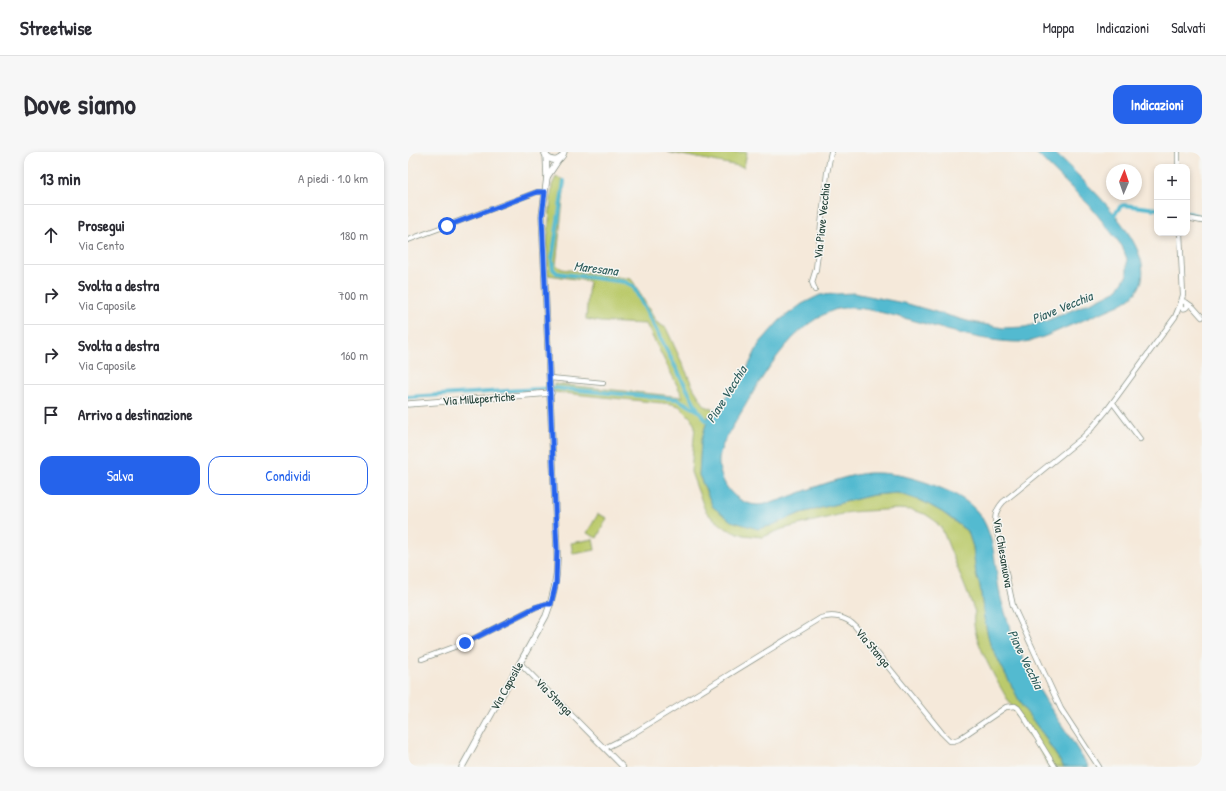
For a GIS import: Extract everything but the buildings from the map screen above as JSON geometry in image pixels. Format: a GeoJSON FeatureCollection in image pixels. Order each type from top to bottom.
{"type":"FeatureCollection","features":[{"type":"Feature","properties":{"kind":"street","name":"Via Caposile"},"geometry":{"type":"LineString","coordinates":[[547,177],[564,152]]}},
{"type":"Feature","properties":{"kind":"street","name":"Via Piave Vecchia"},"geometry":{"type":"LineString","coordinates":[[815,290],[812,282],[816,270],[827,173],[832,152]]}},
{"type":"Feature","properties":{"kind":"street"},"geometry":{"type":"LineString","coordinates":[[1178,152],[1178,164]]}},
{"type":"Feature","properties":{"kind":"street","name":"Via Caposile"},"geometry":{"type":"LineString","coordinates":[[462,767],[546,616],[551,604],[556,583],[557,562],[542,216],[547,177],[545,154]]}},
{"type":"Feature","properties":{"kind":"street"},"geometry":{"type":"LineString","coordinates":[[545,154],[551,160],[559,159]]}},
{"type":"Feature","properties":{"kind":"street"},"geometry":{"type":"LineString","coordinates":[[408,240],[537,192],[545,192]]}},
{"type":"Feature","properties":{"kind":"street"},"geometry":{"type":"LineString","coordinates":[[1190,219],[1202,221]]}},
{"type":"Feature","properties":{"kind":"street"},"geometry":{"type":"LineString","coordinates":[[1180,236],[1184,305],[1201,315]]}},
{"type":"Feature","properties":{"kind":"street","name":"Via Chiesanuova"},"geometry":{"type":"LineString","coordinates":[[1099,767],[1061,710],[1013,606],[1006,579],[995,520],[998,508],[1003,502],[1082,438],[1096,424],[1184,305]]}},
{"type":"Feature","properties":{"kind":"street"},"geometry":{"type":"LineString","coordinates":[[550,386],[603,383]]}},
{"type":"Feature","properties":{"kind":"street","name":"Via Millepertiche"},"geometry":{"type":"LineString","coordinates":[[408,404],[550,386]]}},
{"type":"Feature","properties":{"kind":"street"},"geometry":{"type":"LineString","coordinates":[[1112,402],[1140,439]]}},
{"type":"Feature","properties":{"kind":"street"},"geometry":{"type":"LineString","coordinates":[[422,659],[465,643],[536,607],[551,604]]}},
{"type":"Feature","properties":{"kind":"street","name":"Via Stanga"},"geometry":{"type":"LineString","coordinates":[[605,748],[629,736],[821,618],[828,616],[849,620],[855,626],[950,741],[959,739],[1006,707],[1015,706],[1023,715],[1055,767]]}},
{"type":"Feature","properties":{"kind":"street","name":"Via Stanga"},"geometry":{"type":"LineString","coordinates":[[520,664],[623,767]]}},
{"type":"Feature","properties":{"kind":"green space"},"geometry":{"type":"Polygon","coordinates":[[[667,152],[747,152],[744,167],[667,152]]]}},
{"type":"Feature","properties":{"kind":"green space"},"geometry":{"type":"Polygon","coordinates":[[[556,177],[564,180],[565,182],[556,265],[562,269],[631,279],[656,322],[666,328],[694,389],[705,406],[716,410],[708,417],[701,442],[699,475],[713,507],[770,526],[801,513],[873,495],[897,493],[924,502],[942,512],[968,532],[973,547],[976,575],[980,586],[984,618],[990,644],[1022,706],[1046,738],[1064,767],[1050,767],[1002,690],[989,666],[979,644],[974,626],[975,612],[942,529],[934,520],[925,514],[911,510],[898,509],[850,512],[782,529],[763,537],[744,535],[727,529],[710,516],[705,510],[691,472],[695,426],[691,418],[679,406],[672,404],[554,392],[554,384],[683,397],[646,324],[600,322],[586,319],[589,281],[548,275],[547,247],[552,185],[556,177]]]}},
{"type":"Feature","properties":{"kind":"green space"},"geometry":{"type":"Polygon","coordinates":[[[598,514],[607,518],[597,538],[587,533],[598,514]]]}},
{"type":"Feature","properties":{"kind":"green space"},"geometry":{"type":"Polygon","coordinates":[[[593,539],[595,550],[573,554],[571,543],[593,539]]]}},
{"type":"Feature","properties":{"kind":"water"},"geometry":{"type":"Polygon","coordinates":[[[1035,152],[1054,152],[1106,204],[1124,226],[1137,249],[1143,271],[1138,290],[1119,305],[1044,337],[1023,342],[1007,342],[975,337],[865,309],[841,308],[834,310],[816,319],[800,331],[785,346],[760,382],[727,436],[720,454],[719,464],[721,476],[730,491],[738,498],[753,505],[774,502],[834,481],[869,473],[898,475],[916,479],[949,491],[970,504],[982,518],[991,539],[1003,606],[1013,636],[1026,666],[1050,708],[1089,767],[1064,767],[1046,738],[1022,706],[990,644],[984,618],[980,586],[976,575],[973,547],[968,532],[953,520],[924,502],[897,493],[873,495],[801,513],[770,526],[758,529],[731,521],[713,507],[699,475],[701,442],[708,417],[716,410],[746,371],[759,344],[780,320],[802,304],[820,295],[854,293],[908,304],[967,321],[1003,328],[1025,327],[1046,321],[1117,290],[1127,275],[1127,259],[1122,246],[1090,206],[1035,152]]]}},
{"type":"Feature","properties":{"kind":"waterway","name":"Maresana"},"geometry":{"type":"LineString","coordinates":[[564,181],[552,260],[553,269],[557,273],[625,282],[633,286],[698,410]]}},
{"type":"Feature","properties":{"kind":"waterway"},"geometry":{"type":"LineString","coordinates":[[1112,217],[1121,206],[1124,205],[1154,209]]}},
{"type":"Feature","properties":{"kind":"waterway"},"geometry":{"type":"LineString","coordinates":[[1190,214],[1202,217]]}},
{"type":"Feature","properties":{"kind":"waterway","name":"Piave Vecchia"},"geometry":{"type":"LineString","coordinates":[[408,397],[555,388],[677,399],[699,411],[706,420],[712,423]]}},
{"type":"Feature","properties":{"kind":"route"},"geometry":{"type":"LineString","coordinates":[[447,226],[537,192],[545,192],[542,216],[551,393],[557,551],[556,583],[551,604],[536,607],[465,643]]}}]}
